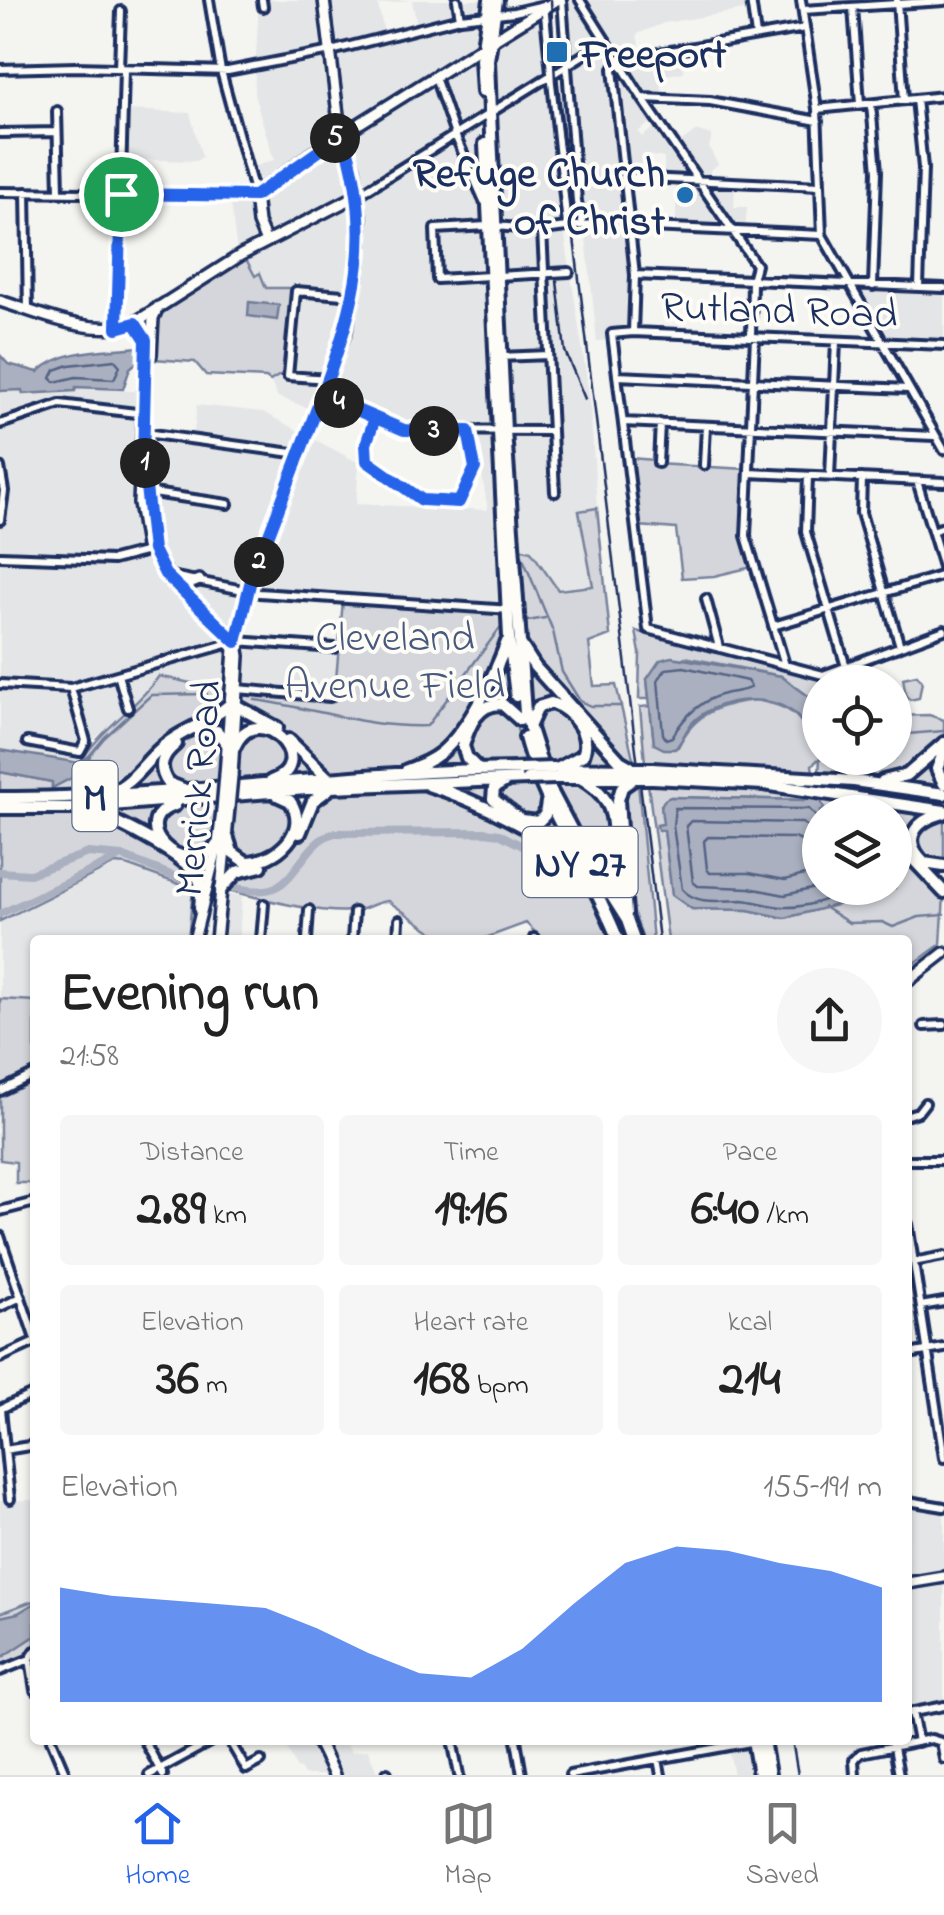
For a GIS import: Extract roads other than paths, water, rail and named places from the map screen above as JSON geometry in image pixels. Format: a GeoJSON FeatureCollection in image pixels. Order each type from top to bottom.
{"type":"FeatureCollection","features":[{"type":"Feature","properties":{"kind":"highway","name":"NY 27"},"geometry":{"type":"LineString","coordinates":[[494,0],[486,45],[491,226],[512,610],[524,724],[530,760],[547,801],[616,935]]}},
{"type":"Feature","properties":{"kind":"highway","name":"NY 27"},"geometry":{"type":"LineString","coordinates":[[487,116],[486,206],[491,226]]}},
{"type":"Feature","properties":{"kind":"highway"},"geometry":{"type":"LineString","coordinates":[[400,773],[432,760],[454,740],[514,638],[534,667],[634,774],[622,787],[618,800],[627,920]]}},
{"type":"Feature","properties":{"kind":"highway"},"geometry":{"type":"LineString","coordinates":[[478,770],[463,746],[481,710],[488,704],[502,704],[524,724],[538,707],[551,703],[564,708],[587,744],[583,755],[556,772]]}},
{"type":"Feature","properties":{"kind":"highway"},"geometry":{"type":"LineString","coordinates":[[100,796],[120,788],[170,740],[216,718],[232,705],[281,732],[329,782],[286,852],[268,864],[238,872],[221,889]]}},
{"type":"Feature","properties":{"kind":"highway","name":"NY 27"},"geometry":{"type":"LineString","coordinates":[[524,724],[548,785],[632,935]]}},
{"type":"Feature","properties":{"kind":"highway"},"geometry":{"type":"LineString","coordinates":[[191,795],[164,779],[161,765],[165,754],[206,728],[220,733],[231,745],[244,732],[258,727],[269,730],[288,748],[291,758],[287,772],[255,789]]}},
{"type":"Feature","properties":{"kind":"highway"},"geometry":{"type":"LineString","coordinates":[[861,782],[888,781],[906,775],[944,743]]}},
{"type":"Feature","properties":{"kind":"highway"},"geometry":{"type":"LineString","coordinates":[[944,751],[937,769],[944,784]]}},
{"type":"Feature","properties":{"kind":"highway","name":"M"},"geometry":{"type":"LineString","coordinates":[[0,808],[75,808],[400,773],[478,770],[861,782],[944,794]]}},
{"type":"Feature","properties":{"kind":"highway","name":"M"},"geometry":{"type":"LineString","coordinates":[[556,772],[582,778],[634,774]]}},
{"type":"Feature","properties":{"kind":"highway","name":"M"},"geometry":{"type":"LineString","coordinates":[[329,782],[422,784],[510,779],[524,774]]}},
{"type":"Feature","properties":{"kind":"highway","name":"M"},"geometry":{"type":"LineString","coordinates":[[653,774],[847,795]]}},
{"type":"Feature","properties":{"kind":"highway"},"geometry":{"type":"LineString","coordinates":[[579,844],[601,852],[608,848],[612,838],[611,813],[604,798],[582,778]]}},
{"type":"Feature","properties":{"kind":"highway"},"geometry":{"type":"LineString","coordinates":[[510,779],[496,785],[492,796],[496,805],[511,816],[538,822],[545,815],[547,801]]}},
{"type":"Feature","properties":{"kind":"highway"},"geometry":{"type":"LineString","coordinates":[[422,784],[450,792],[556,846],[584,868]]}},
{"type":"Feature","properties":{"kind":"highway"},"geometry":{"type":"LineString","coordinates":[[191,795],[160,811],[154,822],[157,837],[164,845],[190,859],[202,858],[223,840],[246,862],[260,861],[288,842],[297,825],[295,808],[283,796],[255,789]]}},
{"type":"Feature","properties":{"kind":"highway","name":"M"},"geometry":{"type":"LineString","coordinates":[[0,798],[191,795]]}},
{"type":"Feature","properties":{"kind":"highway","name":"M"},"geometry":{"type":"LineString","coordinates":[[912,806],[944,812]]}},
{"type":"Feature","properties":{"kind":"highway"},"geometry":{"type":"LineString","coordinates":[[75,808],[121,823],[187,866],[199,878],[200,908]]}},
{"type":"Feature","properties":{"kind":"highway"},"geometry":{"type":"LineString","coordinates":[[944,812],[924,820],[913,832],[913,848],[919,858],[932,866],[944,866]]}},
{"type":"Feature","properties":{"kind":"highway"},"geometry":{"type":"LineString","coordinates":[[912,858],[944,892]]}},
{"type":"Feature","properties":{"kind":"highway"},"geometry":{"type":"LineString","coordinates":[[760,1745],[760,1775]]}},
{"type":"Feature","properties":{"kind":"highway"},"geometry":{"type":"LineString","coordinates":[[761,1745],[768,1775]]}},
{"type":"Feature","properties":{"kind":"main road"},"geometry":{"type":"LineString","coordinates":[[324,0],[335,100],[343,134]]}},
{"type":"Feature","properties":{"kind":"main road"},"geometry":{"type":"LineString","coordinates":[[266,242],[258,223],[255,196],[545,3],[560,0]]}},
{"type":"Feature","properties":{"kind":"main road","name":"Merrick Road"},"geometry":{"type":"LineString","coordinates":[[216,935],[236,642],[249,590],[346,332],[354,296],[360,237],[358,195],[343,134]]}},
{"type":"Feature","properties":{"kind":"main road"},"geometry":{"type":"LineString","coordinates":[[0,301],[72,323],[117,328],[135,323],[160,304],[266,242],[358,195]]}},
{"type":"Feature","properties":{"kind":"main road"},"geometry":{"type":"LineString","coordinates":[[145,414],[149,406],[154,318],[160,304]]}},
{"type":"Feature","properties":{"kind":"main road"},"geometry":{"type":"LineString","coordinates":[[135,323],[147,328],[151,350]]}},
{"type":"Feature","properties":{"kind":"main road"},"geometry":{"type":"LineString","coordinates":[[135,323],[146,340],[143,492],[153,550],[165,574],[236,642]]}},
{"type":"Feature","properties":{"kind":"main road"},"geometry":{"type":"LineString","coordinates":[[185,595],[187,584],[198,580]]}},
{"type":"Feature","properties":{"kind":"main road","name":"Merrick Road"},"geometry":{"type":"LineString","coordinates":[[232,705],[240,656],[236,642]]}},
{"type":"Feature","properties":{"kind":"main road","name":"Merrick Road"},"geometry":{"type":"LineString","coordinates":[[195,935],[223,840]]}},
{"type":"Feature","properties":{"kind":"main road"},"geometry":{"type":"LineString","coordinates":[[200,908],[203,918],[208,920],[218,915],[219,910]]}},
{"type":"Feature","properties":{"kind":"main road"},"geometry":{"type":"LineString","coordinates":[[196,935],[210,925],[214,935]]}},
{"type":"Feature","properties":{"kind":"main road"},"geometry":{"type":"LineString","coordinates":[[912,978],[944,953]]}},
{"type":"Feature","properties":{"kind":"main road"},"geometry":{"type":"LineString","coordinates":[[912,1582],[944,1577]]}},
{"type":"Feature","properties":{"kind":"main road"},"geometry":{"type":"LineString","coordinates":[[320,1745],[332,1774]]}},
{"type":"Feature","properties":{"kind":"street"},"geometry":{"type":"LineString","coordinates":[[0,192],[255,196],[221,71],[209,0]]}},
{"type":"Feature","properties":{"kind":"street"},"geometry":{"type":"LineString","coordinates":[[457,0],[460,18]]}},
{"type":"Feature","properties":{"kind":"street"},"geometry":{"type":"LineString","coordinates":[[560,0],[582,225]]}},
{"type":"Feature","properties":{"kind":"street"},"geometry":{"type":"LineString","coordinates":[[580,0],[766,281]]}},
{"type":"Feature","properties":{"kind":"street"},"geometry":{"type":"LineString","coordinates":[[750,0],[756,36]]}},
{"type":"Feature","properties":{"kind":"street"},"geometry":{"type":"LineString","coordinates":[[801,0],[817,108],[822,235],[944,450]]}},
{"type":"Feature","properties":{"kind":"street"},"geometry":{"type":"LineString","coordinates":[[803,10],[944,1]]}},
{"type":"Feature","properties":{"kind":"street"},"geometry":{"type":"LineString","coordinates":[[897,2],[904,100]]}},
{"type":"Feature","properties":{"kind":"street"},"geometry":{"type":"LineString","coordinates":[[0,69],[221,71],[331,51],[460,18],[545,3],[567,225]]}},
{"type":"Feature","properties":{"kind":"street"},"geometry":{"type":"LineString","coordinates":[[854,7],[860,104]]}},
{"type":"Feature","properties":{"kind":"street"},"geometry":{"type":"LineString","coordinates":[[117,328],[121,11]]}},
{"type":"Feature","properties":{"kind":"street"},"geometry":{"type":"LineString","coordinates":[[618,60],[806,28]]}},
{"type":"Feature","properties":{"kind":"street"},"geometry":{"type":"LineString","coordinates":[[358,195],[606,42]]}},
{"type":"Feature","properties":{"kind":"street"},"geometry":{"type":"LineString","coordinates":[[618,60],[614,69],[635,275],[632,332]]}},
{"type":"Feature","properties":{"kind":"street"},"geometry":{"type":"LineString","coordinates":[[435,77],[455,136],[486,206]]}},
{"type":"Feature","properties":{"kind":"street"},"geometry":{"type":"LineString","coordinates":[[817,108],[944,96]]}},
{"type":"Feature","properties":{"kind":"street"},"geometry":{"type":"LineString","coordinates":[[642,98],[710,102],[818,121]]}},
{"type":"Feature","properties":{"kind":"street"},"geometry":{"type":"LineString","coordinates":[[916,99],[923,168],[918,287]]}},
{"type":"Feature","properties":{"kind":"street"},"geometry":{"type":"LineString","coordinates":[[871,104],[877,171],[873,286]]}},
{"type":"Feature","properties":{"kind":"street"},"geometry":{"type":"LineString","coordinates":[[56,111],[59,192]]}},
{"type":"Feature","properties":{"kind":"street"},"geometry":{"type":"LineString","coordinates":[[0,133],[57,132]]}},
{"type":"Feature","properties":{"kind":"street"},"geometry":{"type":"LineString","coordinates":[[624,176],[820,186]]}},
{"type":"Feature","properties":{"kind":"street"},"geometry":{"type":"LineString","coordinates":[[26,192],[28,310]]}},
{"type":"Feature","properties":{"kind":"street"},"geometry":{"type":"LineString","coordinates":[[570,272],[437,279],[435,228],[491,226],[542,230],[592,224]]}},
{"type":"Feature","properties":{"kind":"street"},"geometry":{"type":"LineString","coordinates":[[630,226],[822,235]]}},
{"type":"Feature","properties":{"kind":"street"},"geometry":{"type":"LineString","coordinates":[[542,230],[555,492]]}},
{"type":"Feature","properties":{"kind":"street"},"geometry":{"type":"LineString","coordinates":[[756,265],[752,280],[753,382],[746,536],[785,665]]}},
{"type":"Feature","properties":{"kind":"street"},"geometry":{"type":"LineString","coordinates":[[635,275],[944,288]]}},
{"type":"Feature","properties":{"kind":"street"},"geometry":{"type":"LineString","coordinates":[[328,379],[288,376],[296,291],[354,296]]}},
{"type":"Feature","properties":{"kind":"street","name":"Rutland Road"},"geometry":{"type":"LineString","coordinates":[[617,376],[612,334],[632,332],[944,344]]}},
{"type":"Feature","properties":{"kind":"street"},"geometry":{"type":"LineString","coordinates":[[830,476],[836,341]]}},
{"type":"Feature","properties":{"kind":"street"},"geometry":{"type":"LineString","coordinates":[[498,357],[548,355]]}},
{"type":"Feature","properties":{"kind":"street"},"geometry":{"type":"LineString","coordinates":[[802,669],[648,627],[617,376],[908,389]]}},
{"type":"Feature","properties":{"kind":"street"},"geometry":{"type":"LineString","coordinates":[[322,395],[404,430],[551,431]]}},
{"type":"Feature","properties":{"kind":"street"},"geometry":{"type":"LineString","coordinates":[[0,424],[60,404],[145,414]]}},
{"type":"Feature","properties":{"kind":"street"},"geometry":{"type":"LineString","coordinates":[[375,418],[366,444],[367,461],[422,500],[459,502],[475,468],[468,431]]}},
{"type":"Feature","properties":{"kind":"street"},"geometry":{"type":"LineString","coordinates":[[622,422],[934,436]]}},
{"type":"Feature","properties":{"kind":"street"},"geometry":{"type":"LineString","coordinates":[[658,463],[660,424]]}},
{"type":"Feature","properties":{"kind":"street"},"geometry":{"type":"LineString","coordinates":[[704,465],[706,426]]}},
{"type":"Feature","properties":{"kind":"street"},"geometry":{"type":"LineString","coordinates":[[144,433],[300,454]]}},
{"type":"Feature","properties":{"kind":"street"},"geometry":{"type":"LineString","coordinates":[[0,467],[4,490],[0,520]]}},
{"type":"Feature","properties":{"kind":"street"},"geometry":{"type":"LineString","coordinates":[[749,473],[944,482]]}},
{"type":"Feature","properties":{"kind":"street"},"geometry":{"type":"LineString","coordinates":[[808,476],[806,532],[845,665]]}},
{"type":"Feature","properties":{"kind":"street"},"geometry":{"type":"LineString","coordinates":[[862,478],[860,513],[900,646]]}},
{"type":"Feature","properties":{"kind":"street"},"geometry":{"type":"LineString","coordinates":[[773,626],[944,572],[917,480]]}},
{"type":"Feature","properties":{"kind":"street"},"geometry":{"type":"LineString","coordinates":[[143,492],[228,504]]}},
{"type":"Feature","properties":{"kind":"street"},"geometry":{"type":"LineString","coordinates":[[932,531],[944,527]]}},
{"type":"Feature","properties":{"kind":"street"},"geometry":{"type":"LineString","coordinates":[[0,556],[113,560],[153,550]]}},
{"type":"Feature","properties":{"kind":"street"},"geometry":{"type":"LineString","coordinates":[[165,574],[249,590],[512,610]]}},
{"type":"Feature","properties":{"kind":"street"},"geometry":{"type":"LineString","coordinates":[[706,599],[720,648]]}},
{"type":"Feature","properties":{"kind":"street"},"geometry":{"type":"LineString","coordinates":[[851,665],[944,630]]}},
{"type":"Feature","properties":{"kind":"street"},"geometry":{"type":"LineString","coordinates":[[0,684],[71,688],[236,642],[335,648]]}},
{"type":"Feature","properties":{"kind":"street"},"geometry":{"type":"LineString","coordinates":[[118,674],[128,708]]}},
{"type":"Feature","properties":{"kind":"street"},"geometry":{"type":"LineString","coordinates":[[27,742],[80,752],[86,741],[71,688]]}},
{"type":"Feature","properties":{"kind":"street"},"geometry":{"type":"LineString","coordinates":[[237,689],[330,697]]}},
{"type":"Feature","properties":{"kind":"street"},"geometry":{"type":"LineString","coordinates":[[262,935],[264,904]]}},
{"type":"Feature","properties":{"kind":"street"},"geometry":{"type":"LineString","coordinates":[[308,935],[310,910]]}},
{"type":"Feature","properties":{"kind":"street"},"geometry":{"type":"LineString","coordinates":[[352,935],[354,912]]}},
{"type":"Feature","properties":{"kind":"street"},"geometry":{"type":"LineString","coordinates":[[398,935],[399,920]]}},
{"type":"Feature","properties":{"kind":"street"},"geometry":{"type":"LineString","coordinates":[[924,1026],[944,1025]]}},
{"type":"Feature","properties":{"kind":"street"},"geometry":{"type":"LineString","coordinates":[[0,1090],[30,1076]]}},
{"type":"Feature","properties":{"kind":"street"},"geometry":{"type":"LineString","coordinates":[[912,1114],[924,1103]]}},
{"type":"Feature","properties":{"kind":"street"},"geometry":{"type":"LineString","coordinates":[[912,1160],[944,1160]]}},
{"type":"Feature","properties":{"kind":"street"},"geometry":{"type":"LineString","coordinates":[[0,1211],[30,1203]]}},
{"type":"Feature","properties":{"kind":"street"},"geometry":{"type":"LineString","coordinates":[[0,1236],[3,1256],[30,1326]]}},
{"type":"Feature","properties":{"kind":"street"},"geometry":{"type":"LineString","coordinates":[[912,1255],[940,1404],[944,1458]]}},
{"type":"Feature","properties":{"kind":"street"},"geometry":{"type":"LineString","coordinates":[[914,1262],[944,1256]]}},
{"type":"Feature","properties":{"kind":"street"},"geometry":{"type":"LineString","coordinates":[[0,1307],[20,1297]]}},
{"type":"Feature","properties":{"kind":"street"},"geometry":{"type":"LineString","coordinates":[[920,1306],[944,1302]]}},
{"type":"Feature","properties":{"kind":"street"},"geometry":{"type":"LineString","coordinates":[[0,1358],[30,1343]]}},
{"type":"Feature","properties":{"kind":"street"},"geometry":{"type":"LineString","coordinates":[[912,1353],[944,1348]]}},
{"type":"Feature","properties":{"kind":"street"},"geometry":{"type":"LineString","coordinates":[[10,1499],[1,1409],[30,1395]]}},
{"type":"Feature","properties":{"kind":"street"},"geometry":{"type":"LineString","coordinates":[[5,1450],[30,1446]]}},
{"type":"Feature","properties":{"kind":"street"},"geometry":{"type":"LineString","coordinates":[[912,1502],[944,1507]]}},
{"type":"Feature","properties":{"kind":"street"},"geometry":{"type":"LineString","coordinates":[[0,1672],[30,1659]]}},
{"type":"Feature","properties":{"kind":"street"},"geometry":{"type":"LineString","coordinates":[[912,1712],[944,1706]]}},
{"type":"Feature","properties":{"kind":"street"},"geometry":{"type":"LineString","coordinates":[[912,1720],[918,1742]]}},
{"type":"Feature","properties":{"kind":"street"},"geometry":{"type":"LineString","coordinates":[[912,1743],[937,1740],[943,1755]]}},
{"type":"Feature","properties":{"kind":"street"},"geometry":{"type":"LineString","coordinates":[[52,1745],[66,1775]]}},
{"type":"Feature","properties":{"kind":"street"},"geometry":{"type":"LineString","coordinates":[[147,1745],[161,1772]]}},
{"type":"Feature","properties":{"kind":"street"},"geometry":{"type":"LineString","coordinates":[[149,1775],[161,1772],[205,1745]]}},
{"type":"Feature","properties":{"kind":"street"},"geometry":{"type":"LineString","coordinates":[[232,1745],[246,1769],[261,1761]]}},
{"type":"Feature","properties":{"kind":"street"},"geometry":{"type":"LineString","coordinates":[[453,1745],[458,1775]]}},
{"type":"Feature","properties":{"kind":"street"},"geometry":{"type":"LineString","coordinates":[[517,1745],[522,1775]]}},
{"type":"Feature","properties":{"kind":"street"},"geometry":{"type":"LineString","coordinates":[[696,1745],[697,1752]]}},
{"type":"Feature","properties":{"kind":"street"},"geometry":{"type":"LineString","coordinates":[[575,1775],[618,1771],[734,1745]]}},
{"type":"Feature","properties":{"kind":"street"},"geometry":{"type":"LineString","coordinates":[[855,1775],[854,1760],[861,1753],[904,1745]]}},
{"type":"Feature","properties":{"kind":"street"},"geometry":{"type":"LineString","coordinates":[[894,1747],[899,1775]]}},
{"type":"Feature","properties":{"kind":"street"},"geometry":{"type":"LineString","coordinates":[[658,1759],[661,1775]]}},
{"type":"Feature","properties":{"kind":"water"},"geometry":{"type":"Polygon","coordinates":[[[249,302],[279,305],[277,320],[248,316],[249,302]]]}},
{"type":"Feature","properties":{"kind":"water"},"geometry":{"type":"Polygon","coordinates":[[[138,347],[141,359],[130,368],[123,389],[76,387],[75,391],[23,394],[22,390],[0,391],[0,355],[8,364],[38,372],[72,355],[138,347]]]}},
{"type":"Feature","properties":{"kind":"water"},"geometry":{"type":"Polygon","coordinates":[[[672,657],[781,676],[802,691],[802,723],[794,713],[770,702],[727,703],[692,723],[675,749],[664,749],[654,744],[647,679],[660,660],[672,657]]]}},
{"type":"Feature","properties":{"kind":"water"},"geometry":{"type":"Polygon","coordinates":[[[0,750],[80,763],[90,755],[86,767],[106,776],[83,772],[52,788],[52,782],[0,772],[0,750]]]}},
{"type":"Feature","properties":{"kind":"water"},"geometry":{"type":"Polygon","coordinates":[[[671,797],[802,800],[802,905],[836,905],[785,918],[748,910],[692,909],[672,895],[664,830],[658,830],[657,825],[663,824],[661,808],[671,797]]]}},
{"type":"Feature","properties":{"kind":"water"},"geometry":{"type":"Polygon","coordinates":[[[30,1606],[30,1639],[0,1659],[0,1617],[30,1606]]]}},
{"type":"Feature","properties":{"kind":"waterway"},"geometry":{"type":"LineString","coordinates":[[522,556],[553,631],[562,672],[580,701],[591,706],[621,706]]}},
{"type":"Feature","properties":{"kind":"waterway"},"geometry":{"type":"LineString","coordinates":[[528,621],[545,618]]}},
{"type":"Feature","properties":{"kind":"waterway"},"geometry":{"type":"LineString","coordinates":[[255,700],[361,721],[427,726],[500,628]]}},
{"type":"Feature","properties":{"kind":"waterway"},"geometry":{"type":"LineString","coordinates":[[90,755],[151,695],[207,694]]}},
{"type":"Feature","properties":{"kind":"waterway"},"geometry":{"type":"LineString","coordinates":[[912,734],[944,731]]}},
{"type":"Feature","properties":{"kind":"waterway"},"geometry":{"type":"LineString","coordinates":[[228,887],[259,891],[276,887],[317,843],[335,833],[486,832],[499,834],[561,866]]}},
{"type":"Feature","properties":{"kind":"waterway"},"geometry":{"type":"LineString","coordinates":[[0,872],[30,874],[88,853],[122,856],[194,884]]}},
{"type":"Feature","properties":{"kind":"waterway"},"geometry":{"type":"LineString","coordinates":[[0,914],[122,856]]}},
{"type":"Feature","properties":{"kind":"waterway"},"geometry":{"type":"LineString","coordinates":[[824,907],[849,923],[882,922],[893,927],[919,917],[944,915]]}},
{"type":"Feature","properties":{"kind":"railway"},"geometry":{"type":"LineString","coordinates":[[551,0],[555,81],[658,935]]}},
{"type":"Feature","properties":{"kind":"railway"},"geometry":{"type":"LineString","coordinates":[[557,281],[565,351],[585,399]]}},
{"type":"Feature","properties":{"kind":"railway"},"geometry":{"type":"LineString","coordinates":[[793,1745],[798,1775]]}},
{"type":"Feature","properties":{"kind":"place","name":"Freeport"},"geometry":{"type":"Point","coordinates":[557,52]}},
{"type":"Feature","properties":{"kind":"place","name":"Refuge Church of Christ"},"geometry":{"type":"Point","coordinates":[685,195]}},
{"type":"Feature","properties":{"kind":"park label","name":"Cleveland Avenue Field"},"geometry":{"type":"Point","coordinates":[395,659]}}]}
